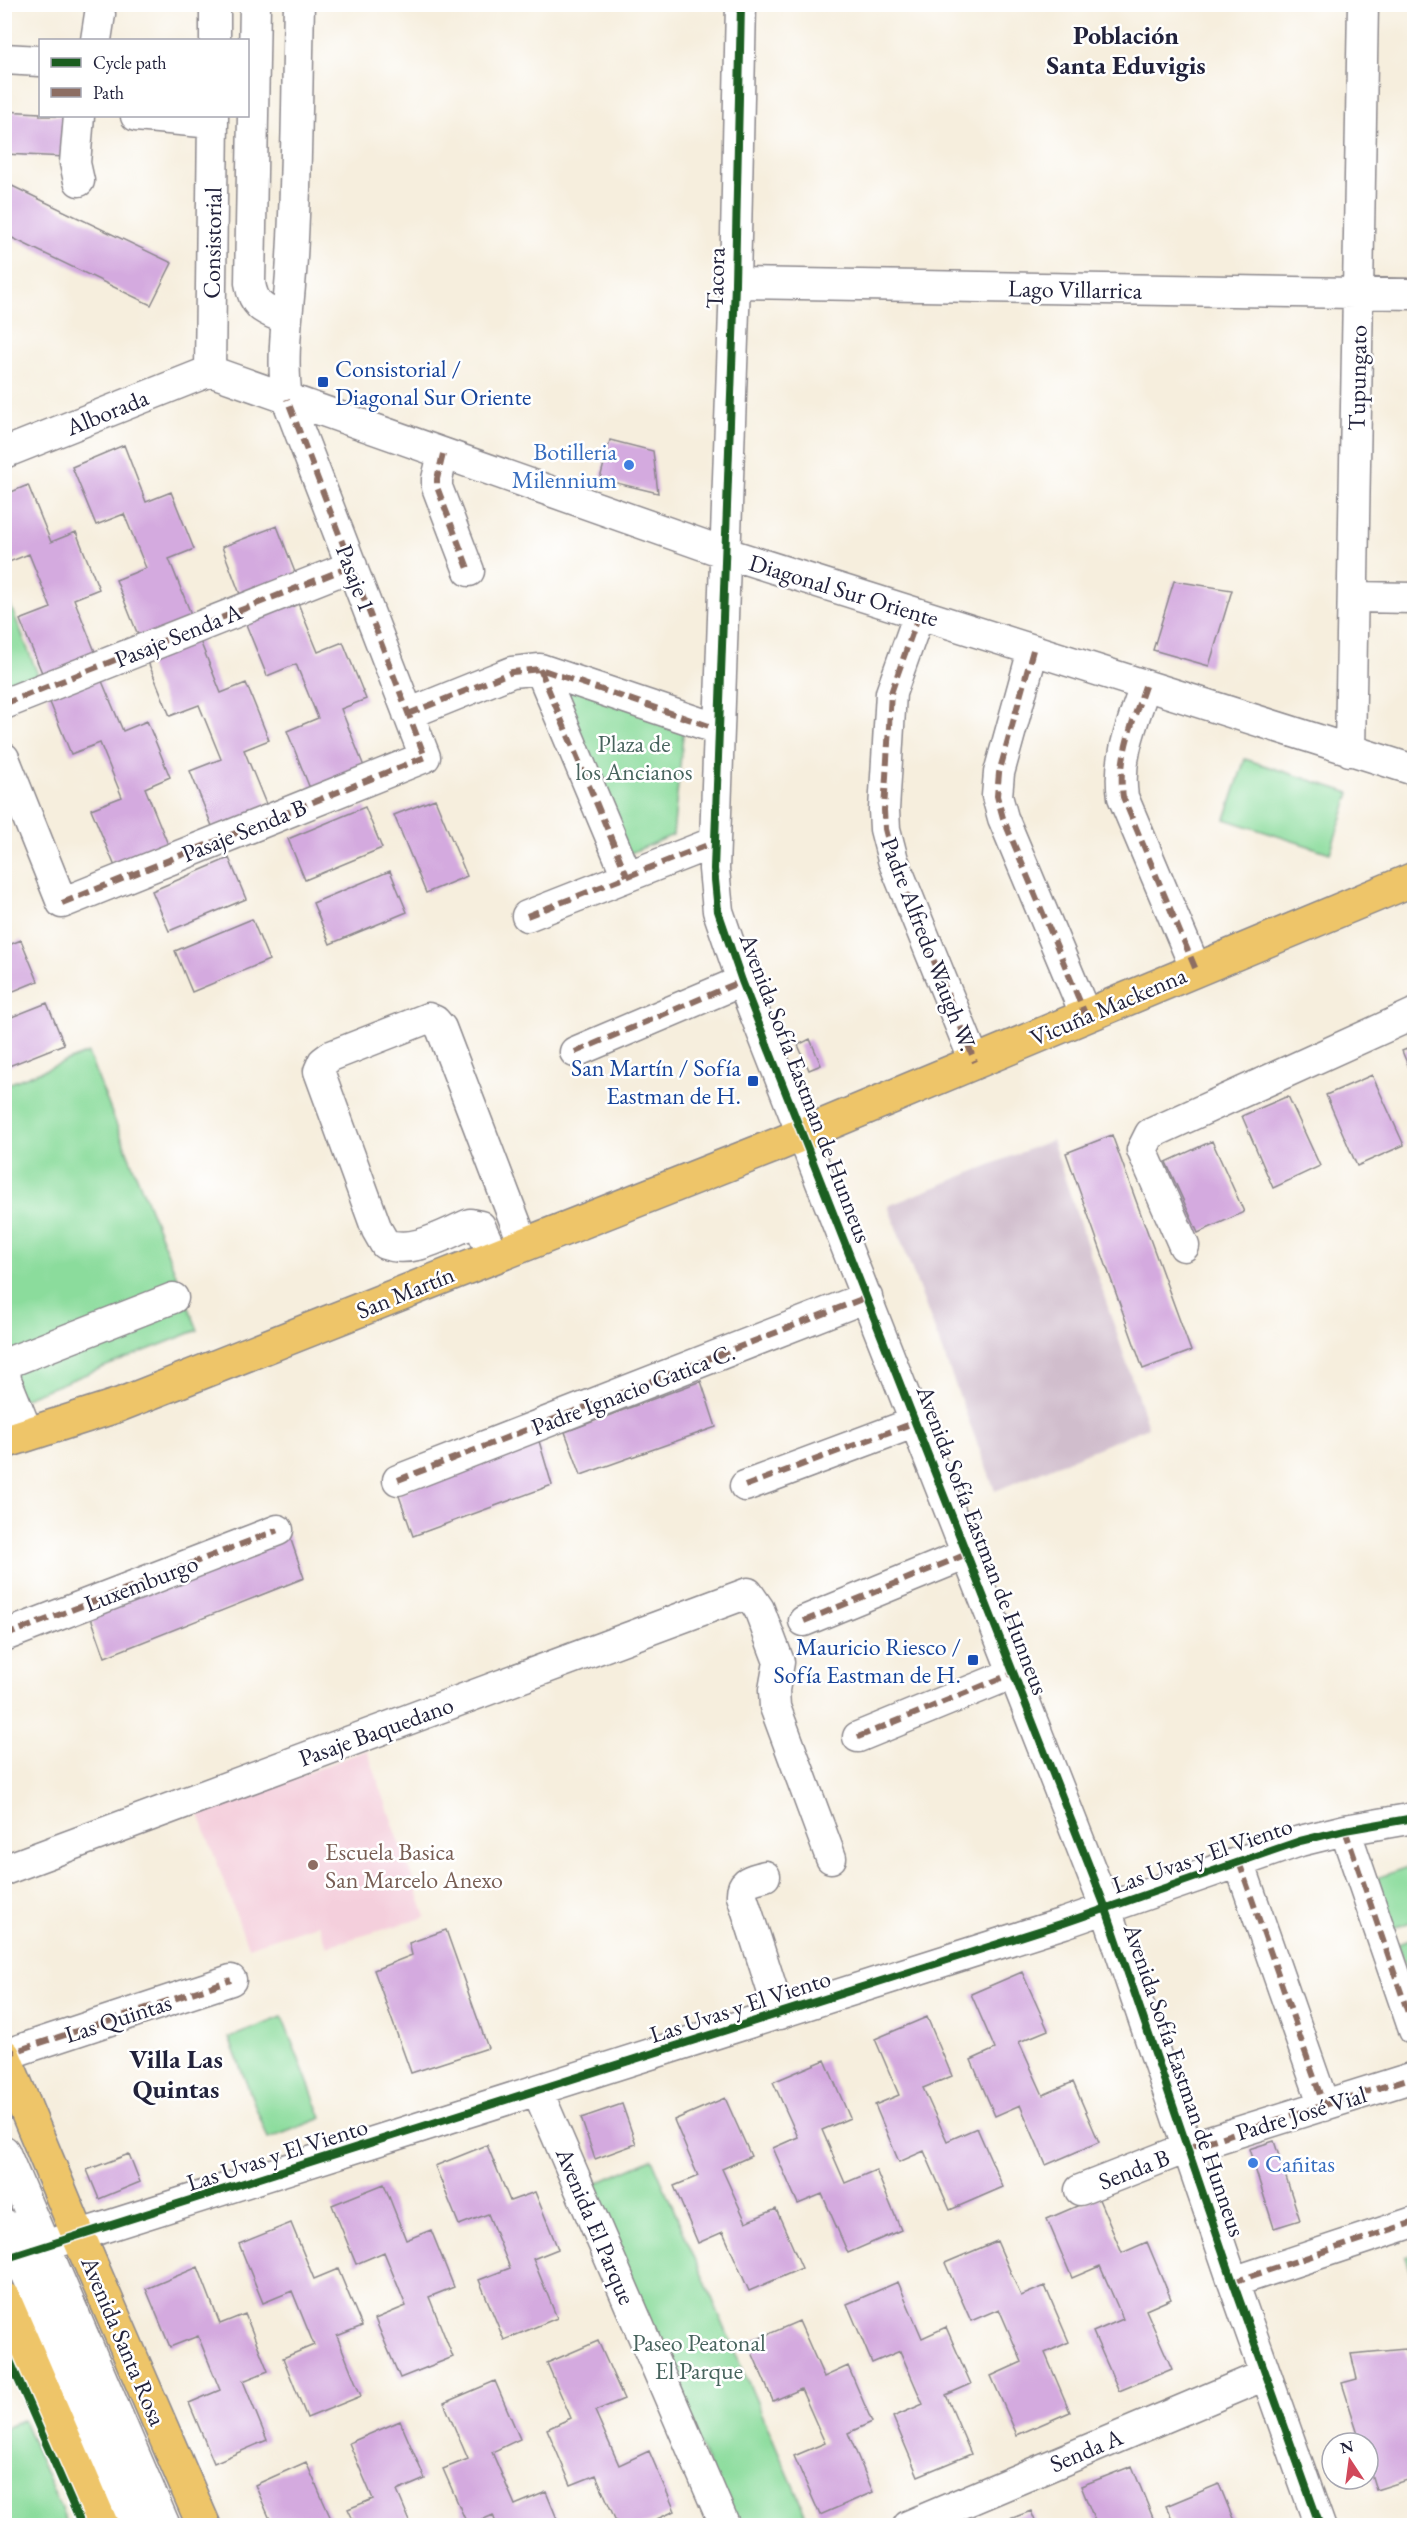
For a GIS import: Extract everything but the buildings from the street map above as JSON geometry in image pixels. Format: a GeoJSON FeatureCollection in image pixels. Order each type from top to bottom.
{"type":"FeatureCollection","features":[{"type":"Feature","properties":{"kind":"main road","name":"Vicuña Mackenna"},"geometry":{"type":"LineString","coordinates":[[803,1135],[1414,879]]}},
{"type":"Feature","properties":{"kind":"main road","name":"San Martín"},"geometry":{"type":"LineString","coordinates":[[16,1438],[119,1405],[803,1135]]}},
{"type":"Feature","properties":{"kind":"main road","name":"Avenida Santa Rosa"},"geometry":{"type":"LineString","coordinates":[[4,2056],[79,2237],[204,2526]]}},
{"type":"Feature","properties":{"kind":"main road"},"geometry":{"type":"LineString","coordinates":[[4,2299],[102,2526]]}},
{"type":"Feature","properties":{"kind":"street"},"geometry":{"type":"LineString","coordinates":[[214,39],[215,4]]}},
{"type":"Feature","properties":{"kind":"street"},"geometry":{"type":"LineString","coordinates":[[255,4],[250,283],[254,298],[260,307],[286,319]]}},
{"type":"Feature","properties":{"kind":"street","name":"Pasaje 1"},"geometry":{"type":"LineString","coordinates":[[299,4],[292,258],[286,319],[284,376],[287,399],[425,757]]}},
{"type":"Feature","properties":{"kind":"street","name":"Tacora"},"geometry":{"type":"LineString","coordinates":[[726,553],[741,4]]}},
{"type":"Feature","properties":{"kind":"street","name":"Tupungato"},"geometry":{"type":"LineString","coordinates":[[1350,751],[1363,4]]}},
{"type":"Feature","properties":{"kind":"street"},"geometry":{"type":"LineString","coordinates":[[4,59],[39,61]]}},
{"type":"Feature","properties":{"kind":"street"},"geometry":{"type":"LineString","coordinates":[[79,117],[75,163],[79,181]]}},
{"type":"Feature","properties":{"kind":"street"},"geometry":{"type":"LineString","coordinates":[[162,117],[213,119]]}},
{"type":"Feature","properties":{"kind":"street","name":"Consistorial"},"geometry":{"type":"LineString","coordinates":[[210,371],[213,119]]}},
{"type":"Feature","properties":{"kind":"street","name":"Lago Villarrica"},"geometry":{"type":"LineString","coordinates":[[735,283],[1414,294]]}},
{"type":"Feature","properties":{"kind":"street","name":"Diagonal Sur Oriente"},"geometry":{"type":"LineString","coordinates":[[210,371],[726,553],[1414,770]]}},
{"type":"Feature","properties":{"kind":"street","name":"Alborada"},"geometry":{"type":"LineString","coordinates":[[4,453],[210,371]]}},
{"type":"Feature","properties":{"kind":"street"},"geometry":{"type":"LineString","coordinates":[[443,454],[437,487],[469,571]]}},
{"type":"Feature","properties":{"kind":"street","name":"Avenida Sofía Eastman de Hunneus"},"geometry":{"type":"LineString","coordinates":[[726,553],[714,869],[718,911],[742,981],[1106,1909],[1265,2375],[1320,2526]]}},
{"type":"Feature","properties":{"kind":"street","name":"Pasaje Senda A"},"geometry":{"type":"LineString","coordinates":[[4,704],[352,566]]}},
{"type":"Feature","properties":{"kind":"street"},"geometry":{"type":"LineString","coordinates":[[1353,597],[1414,598]]}},
{"type":"Feature","properties":{"kind":"street","name":"Padre Alfredo Waugh W."},"geometry":{"type":"LineString","coordinates":[[919,614],[891,693],[884,810],[885,829],[893,860],[975,1062]]}},
{"type":"Feature","properties":{"kind":"street"},"geometry":{"type":"LineString","coordinates":[[1033,650],[999,773],[997,796],[1003,818],[1086,1016]]}},
{"type":"Feature","properties":{"kind":"street"},"geometry":{"type":"LineString","coordinates":[[540,669],[627,876]]}},
{"type":"Feature","properties":{"kind":"street"},"geometry":{"type":"LineString","coordinates":[[408,714],[512,672],[540,669],[718,729]]}},
{"type":"Feature","properties":{"kind":"street"},"geometry":{"type":"LineString","coordinates":[[1145,686],[1122,756],[1123,797],[1196,970]]}},
{"type":"Feature","properties":{"kind":"street","name":"Pasaje Senda B"},"geometry":{"type":"LineString","coordinates":[[4,758],[62,903],[425,757]]}},
{"type":"Feature","properties":{"kind":"street"},"geometry":{"type":"LineString","coordinates":[[527,916],[715,842]]}},
{"type":"Feature","properties":{"kind":"street"},"geometry":{"type":"LineString","coordinates":[[575,1052],[742,981]]}},
{"type":"Feature","properties":{"kind":"street"},"geometry":{"type":"LineString","coordinates":[[1184,1246],[1142,1150],[1150,1134],[1414,1014]]}},
{"type":"Feature","properties":{"kind":"street"},"geometry":{"type":"LineString","coordinates":[[494,1257],[480,1226],[470,1224],[410,1248],[397,1248],[385,1244],[377,1230],[319,1071],[323,1062],[331,1056],[428,1018],[435,1021],[441,1028],[524,1245]]}},
{"type":"Feature","properties":{"kind":"street"},"geometry":{"type":"LineString","coordinates":[[16,1438],[5,1369],[12,1362],[173,1298]]}},
{"type":"Feature","properties":{"kind":"street","name":"Padre Ignacio Gatica C."},"geometry":{"type":"LineString","coordinates":[[398,1480],[867,1298]]}},
{"type":"Feature","properties":{"kind":"street"},"geometry":{"type":"LineString","coordinates":[[745,1486],[916,1422]]}},
{"type":"Feature","properties":{"kind":"street","name":"Luxemburgo"},"geometry":{"type":"LineString","coordinates":[[4,1636],[278,1530]]}},
{"type":"Feature","properties":{"kind":"street"},"geometry":{"type":"LineString","coordinates":[[804,1621],[967,1554]]}},
{"type":"Feature","properties":{"kind":"street","name":"Pasaje Baquedano"},"geometry":{"type":"LineString","coordinates":[[4,1870],[748,1593],[759,1609],[779,1662],[774,1690],[775,1707],[831,1858]]}},
{"type":"Feature","properties":{"kind":"street"},"geometry":{"type":"LineString","coordinates":[[858,1737],[1014,1673]]}},
{"type":"Feature","properties":{"kind":"street","name":"Las Uvas y El Viento"},"geometry":{"type":"LineString","coordinates":[[22,2254],[1106,1909],[1300,1841],[1345,1830],[1414,1818]]}},
{"type":"Feature","properties":{"kind":"street"},"geometry":{"type":"LineString","coordinates":[[1345,1830],[1412,2012]]}},
{"type":"Feature","properties":{"kind":"street"},"geometry":{"type":"LineString","coordinates":[[1239,1862],[1324,2106]]}},
{"type":"Feature","properties":{"kind":"street"},"geometry":{"type":"LineString","coordinates":[[765,1876],[745,1882],[741,1887],[780,2014]]}},
{"type":"Feature","properties":{"kind":"street","name":"Las Quintas"},"geometry":{"type":"LineString","coordinates":[[4,2056],[231,1980]]}},
{"type":"Feature","properties":{"kind":"street","name":"Padre José Vial"},"geometry":{"type":"LineString","coordinates":[[1188,2148],[1414,2077]]}},
{"type":"Feature","properties":{"kind":"street","name":"Avenida El Parque"},"geometry":{"type":"LineString","coordinates":[[538,2091],[724,2526]]}},
{"type":"Feature","properties":{"kind":"street","name":"Senda B"},"geometry":{"type":"LineString","coordinates":[[1080,2190],[1188,2148]]}},
{"type":"Feature","properties":{"kind":"street"},"geometry":{"type":"LineString","coordinates":[[4,2151],[22,2254],[135,2526]]}},
{"type":"Feature","properties":{"kind":"street"},"geometry":{"type":"LineString","coordinates":[[1233,2282],[1414,2222]]}},
{"type":"Feature","properties":{"kind":"street"},"geometry":{"type":"LineString","coordinates":[[4,2224],[165,2526]]}},
{"type":"Feature","properties":{"kind":"street","name":"Senda A"},"geometry":{"type":"LineString","coordinates":[[908,2526],[1265,2375]]}},
{"type":"Feature","properties":{"kind":"shaded area"},"geometry":{"type":"Polygon","coordinates":[[[1052,1140],[1148,1427],[995,1491],[888,1206],[1052,1140]]]}},
{"type":"Feature","properties":{"kind":"shaded area","name":"Escuela Basica San Marcelo Anexo"},"geometry":{"type":"Polygon","coordinates":[[[367,1750],[426,1917],[327,1946],[319,1924],[248,1947],[199,1814],[367,1750]]]}},
{"type":"Feature","properties":{"kind":"green space"},"geometry":{"type":"Polygon","coordinates":[[[4,589],[44,690],[4,705],[4,589]]]}},
{"type":"Feature","properties":{"kind":"green space","name":"Plaza de los Ancianos"},"geometry":{"type":"Polygon","coordinates":[[[553,682],[684,725],[673,835],[626,855],[553,682]]]}},
{"type":"Feature","properties":{"kind":"green space"},"geometry":{"type":"Polygon","coordinates":[[[1245,759],[1350,793],[1330,853],[1225,819],[1245,759]]]}},
{"type":"Feature","properties":{"kind":"green space"},"geometry":{"type":"Polygon","coordinates":[[[88,1053],[198,1330],[5,1406],[5,1085],[88,1053]]]}},
{"type":"Feature","properties":{"kind":"green space"},"geometry":{"type":"Polygon","coordinates":[[[1414,1865],[1414,1921],[1393,1928],[1377,1878],[1414,1865]]]}},
{"type":"Feature","properties":{"kind":"green space"},"geometry":{"type":"Polygon","coordinates":[[[1414,1938],[1414,1991],[1398,1944],[1414,1938]]]}},
{"type":"Feature","properties":{"kind":"green space"},"geometry":{"type":"Polygon","coordinates":[[[282,2017],[322,2118],[268,2139],[229,2038],[282,2017]]]}},
{"type":"Feature","properties":{"kind":"green space","name":"Paseo Peatonal El Parque"},"geometry":{"type":"Polygon","coordinates":[[[652,2159],[810,2525],[734,2525],[588,2187],[652,2159]]]}},
{"type":"Feature","properties":{"kind":"green space"},"geometry":{"type":"Polygon","coordinates":[[[1414,2254],[1414,2284],[1405,2257],[1414,2254]]]}},
{"type":"Feature","properties":{"kind":"green space"},"geometry":{"type":"Polygon","coordinates":[[[23,2420],[68,2525],[5,2525],[5,2428],[23,2420]]]}},
{"type":"Feature","properties":{"kind":"marked path"},"geometry":{"type":"LineString","coordinates":[[62,903],[425,757],[287,399]]}},
{"type":"Feature","properties":{"kind":"marked path"},"geometry":{"type":"LineString","coordinates":[[443,454],[437,487],[469,571]]}},
{"type":"Feature","properties":{"kind":"marked path"},"geometry":{"type":"LineString","coordinates":[[4,704],[352,566]]}},
{"type":"Feature","properties":{"kind":"marked path"},"geometry":{"type":"LineString","coordinates":[[919,614],[891,693],[884,810],[885,829],[893,860],[975,1062]]}},
{"type":"Feature","properties":{"kind":"marked path"},"geometry":{"type":"LineString","coordinates":[[1033,650],[999,773],[997,796],[1003,818],[1086,1016]]}},
{"type":"Feature","properties":{"kind":"marked path"},"geometry":{"type":"LineString","coordinates":[[540,669],[627,876]]}},
{"type":"Feature","properties":{"kind":"marked path"},"geometry":{"type":"LineString","coordinates":[[408,714],[512,672],[540,669],[718,729]]}},
{"type":"Feature","properties":{"kind":"marked path"},"geometry":{"type":"LineString","coordinates":[[1145,686],[1124,754],[1123,797],[1196,970]]}},
{"type":"Feature","properties":{"kind":"marked path"},"geometry":{"type":"LineString","coordinates":[[527,916],[715,842]]}},
{"type":"Feature","properties":{"kind":"marked path"},"geometry":{"type":"LineString","coordinates":[[575,1052],[742,981]]}},
{"type":"Feature","properties":{"kind":"marked path"},"geometry":{"type":"LineString","coordinates":[[398,1480],[867,1297]]}},
{"type":"Feature","properties":{"kind":"marked path"},"geometry":{"type":"LineString","coordinates":[[745,1486],[916,1422]]}},
{"type":"Feature","properties":{"kind":"marked path"},"geometry":{"type":"LineString","coordinates":[[4,1636],[278,1530]]}},
{"type":"Feature","properties":{"kind":"marked path"},"geometry":{"type":"LineString","coordinates":[[804,1621],[967,1554]]}},
{"type":"Feature","properties":{"kind":"marked path"},"geometry":{"type":"LineString","coordinates":[[858,1737],[1014,1673]]}},
{"type":"Feature","properties":{"kind":"marked path"},"geometry":{"type":"LineString","coordinates":[[1345,1830],[1414,2030]]}},
{"type":"Feature","properties":{"kind":"marked path"},"geometry":{"type":"LineString","coordinates":[[1239,1862],[1324,2106]]}},
{"type":"Feature","properties":{"kind":"marked path"},"geometry":{"type":"LineString","coordinates":[[4,2055],[231,1980]]}},
{"type":"Feature","properties":{"kind":"marked path"},"geometry":{"type":"LineString","coordinates":[[1187,2148],[1414,2077]]}},
{"type":"Feature","properties":{"kind":"marked path"},"geometry":{"type":"LineString","coordinates":[[1233,2282],[1414,2222]]}},
{"type":"Feature","properties":{"kind":"cycle path"},"geometry":{"type":"LineString","coordinates":[[741,4],[735,283],[714,869],[718,911],[742,981],[1106,1909],[1233,2282],[1320,2526]]}},
{"type":"Feature","properties":{"kind":"cycle path"},"geometry":{"type":"LineString","coordinates":[[4,2259],[1064,1923],[1300,1841],[1345,1830],[1414,1818]]}},
{"type":"Feature","properties":{"kind":"cycle path"},"geometry":{"type":"LineString","coordinates":[[4,2347],[82,2526]]}},
{"type":"Feature","properties":{"kind":"place","name":"Consistorial / Diagonal Sur Oriente"},"geometry":{"type":"Point","coordinates":[323,382]}},
{"type":"Feature","properties":{"kind":"place","name":"Botilleria Milennium"},"geometry":{"type":"Point","coordinates":[629,465]}},
{"type":"Feature","properties":{"kind":"place","name":"San Martín / Sofía Eastman de H."},"geometry":{"type":"Point","coordinates":[753,1081]}},
{"type":"Feature","properties":{"kind":"place","name":"Mauricio Riesco / Sofía Eastman de H."},"geometry":{"type":"Point","coordinates":[973,1660]}},
{"type":"Feature","properties":{"kind":"place","name":"Escuela Basica San Marcelo Anexo"},"geometry":{"type":"Point","coordinates":[313,1865]}},
{"type":"Feature","properties":{"kind":"place","name":"Cañitas"},"geometry":{"type":"Point","coordinates":[1253,2163]}},
{"type":"Feature","properties":{"kind":"district","name":"Población Santa Eduvigis"},"geometry":{"type":"Point","coordinates":[1126,50]}},
{"type":"Feature","properties":{"kind":"district","name":"Villa Las Quintas"},"geometry":{"type":"Point","coordinates":[176,2074]}}]}
